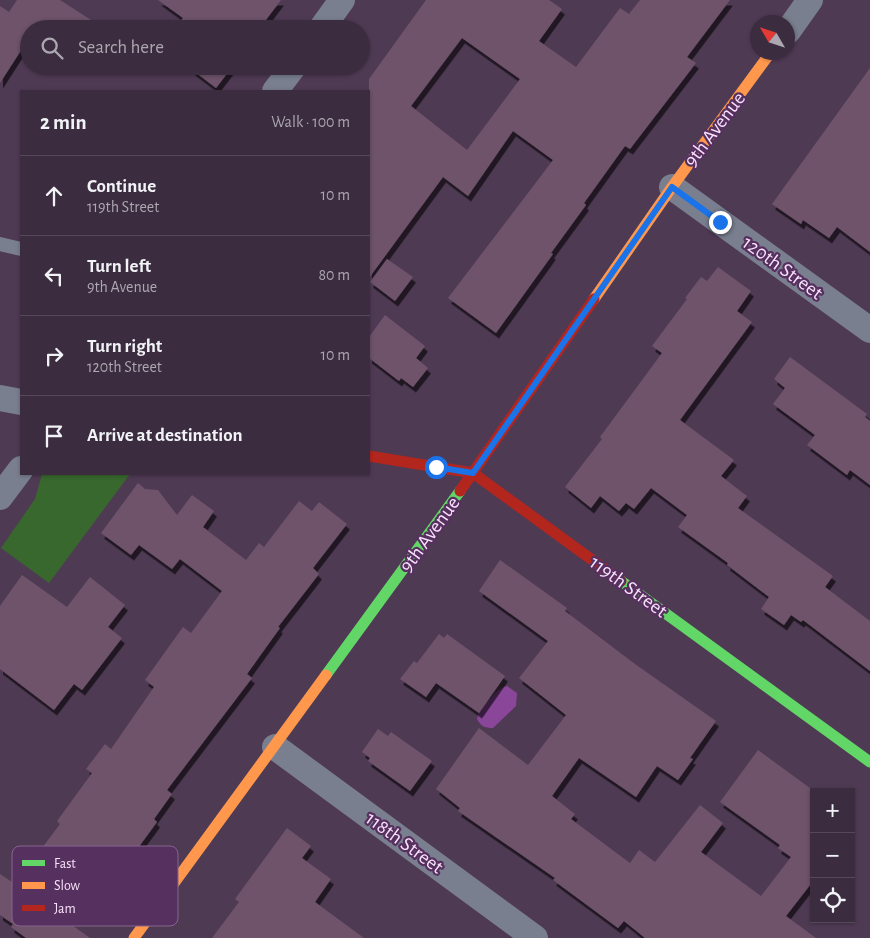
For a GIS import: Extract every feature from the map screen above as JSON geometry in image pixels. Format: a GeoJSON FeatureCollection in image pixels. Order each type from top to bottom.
{"type":"FeatureCollection","features":[{"type":"Feature","properties":{"kind":"street"},"geometry":{"type":"LineString","coordinates":[[328,20],[342,0]]}},
{"type":"Feature","properties":{"kind":"street"},"geometry":{"type":"LineString","coordinates":[[795,21],[810,0]]}},
{"type":"Feature","properties":{"kind":"street","name":"9th Avenue"},"geometry":{"type":"LineString","coordinates":[[178,878],[473,473],[672,187],[765,60]]}},
{"type":"Feature","properties":{"kind":"street"},"geometry":{"type":"LineString","coordinates":[[276,90],[287,75]]}},
{"type":"Feature","properties":{"kind":"street","name":"120th Street"},"geometry":{"type":"LineString","coordinates":[[672,187],[870,330]]}},
{"type":"Feature","properties":{"kind":"street"},"geometry":{"type":"LineString","coordinates":[[0,398],[20,402]]}},
{"type":"Feature","properties":{"kind":"street","name":"119th Street"},"geometry":{"type":"LineString","coordinates":[[370,456],[473,473],[870,762]]}},
{"type":"Feature","properties":{"kind":"street"},"geometry":{"type":"LineString","coordinates":[[0,497],[20,470]]}},
{"type":"Feature","properties":{"kind":"street","name":"118th Street"},"geometry":{"type":"LineString","coordinates":[[275,747],[534,938]]}},
{"type":"Feature","properties":{"kind":"street","name":"9th Avenue"},"geometry":{"type":"LineString","coordinates":[[134,938],[143,926]]}},
{"type":"Feature","properties":{"kind":"lane"},"geometry":{"type":"LineString","coordinates":[[0,244],[20,249]]}},
{"type":"Feature","properties":{"kind":"green space"},"geometry":{"type":"Polygon","coordinates":[[[42,475],[129,475],[49,583],[1,548],[35,499],[42,475]]]}},
{"type":"Feature","properties":{"kind":"shaded area"},"geometry":{"type":"Polygon","coordinates":[[[507,686],[517,693],[516,706],[493,728],[483,726],[477,719],[480,706],[499,690],[507,686]]]}},
{"type":"Feature","properties":{"kind":"building"},"geometry":{"type":"Polygon","coordinates":[[[17,0],[60,0],[91,20],[20,20],[20,52],[0,83],[0,6],[9,12],[17,0]]]}},
{"type":"Feature","properties":{"kind":"building"},"geometry":{"type":"Polygon","coordinates":[[[158,0],[281,0],[266,20],[182,20],[183,18],[158,0]]]}},
{"type":"Feature","properties":{"kind":"building"},"geometry":{"type":"Polygon","coordinates":[[[426,0],[549,0],[562,9],[539,41],[576,67],[620,8],[629,14],[640,0],[730,0],[687,57],[696,63],[630,149],[625,146],[584,203],[586,205],[551,253],[553,254],[496,333],[448,298],[553,160],[513,131],[468,196],[443,177],[370,277],[369,79],[426,0]],[[462,38],[411,106],[467,150],[520,79],[462,38]]]}},
{"type":"Feature","properties":{"kind":"building"},"geometry":{"type":"Polygon","coordinates":[[[870,68],[870,252],[837,227],[829,238],[803,220],[801,224],[772,204],[870,68]]]}},
{"type":"Feature","properties":{"kind":"building"},"geometry":{"type":"Polygon","coordinates":[[[199,75],[226,75],[216,88],[199,75]]]}},
{"type":"Feature","properties":{"kind":"building"},"geometry":{"type":"Polygon","coordinates":[[[387,259],[413,277],[395,301],[370,282],[387,259]]]}},
{"type":"Feature","properties":{"kind":"building"},"geometry":{"type":"Polygon","coordinates":[[[718,267],[751,291],[737,311],[752,322],[680,420],[734,460],[721,476],[747,496],[738,508],[833,576],[825,587],[870,621],[870,671],[803,620],[801,622],[791,615],[784,625],[761,609],[769,597],[727,565],[728,563],[678,527],[687,515],[651,488],[634,509],[626,503],[619,511],[600,496],[591,508],[565,487],[602,439],[600,437],[662,353],[652,346],[687,299],[685,298],[701,277],[707,281],[718,267]]]}},
{"type":"Feature","properties":{"kind":"building"},"geometry":{"type":"Polygon","coordinates":[[[385,315],[425,346],[416,358],[428,368],[413,387],[401,378],[399,381],[370,359],[370,336],[385,315]]]}},
{"type":"Feature","properties":{"kind":"building"},"geometry":{"type":"Polygon","coordinates":[[[790,357],[867,414],[865,417],[870,421],[870,485],[850,470],[847,475],[807,445],[815,435],[773,404],[785,388],[774,379],[790,357]]]}},
{"type":"Feature","properties":{"kind":"building"},"geometry":{"type":"Polygon","coordinates":[[[138,483],[145,489],[158,490],[177,515],[192,495],[214,511],[203,527],[246,560],[259,543],[264,547],[299,501],[312,511],[319,502],[347,524],[313,568],[319,574],[278,627],[280,628],[247,674],[252,678],[167,790],[172,794],[154,819],[157,822],[140,846],[44,846],[60,824],[57,821],[92,773],[86,769],[105,744],[111,749],[154,687],[145,680],[183,627],[191,633],[222,591],[180,559],[172,569],[139,545],[131,555],[101,533],[138,483]]]}},
{"type":"Feature","properties":{"kind":"building"},"geometry":{"type":"Polygon","coordinates":[[[500,560],[567,608],[565,611],[635,664],[716,721],[690,758],[693,759],[678,780],[657,766],[636,797],[579,758],[552,796],[575,814],[571,819],[630,863],[639,850],[655,862],[700,805],[723,823],[701,852],[761,896],[791,857],[778,848],[780,845],[720,802],[758,750],[810,788],[810,885],[786,916],[816,938],[645,938],[624,921],[618,928],[553,880],[555,878],[458,811],[460,808],[436,789],[479,728],[528,765],[566,715],[519,678],[548,641],[479,591],[500,560]]]}},
{"type":"Feature","properties":{"kind":"building"},"geometry":{"type":"Polygon","coordinates":[[[22,575],[67,607],[90,577],[125,605],[108,627],[122,638],[82,690],[74,684],[54,710],[0,669],[0,606],[22,575]]]}},
{"type":"Feature","properties":{"kind":"building"},"geometry":{"type":"Polygon","coordinates":[[[439,634],[444,638],[447,634],[505,676],[479,713],[436,683],[426,697],[400,679],[414,661],[417,663],[439,634]]]}},
{"type":"Feature","properties":{"kind":"building"},"geometry":{"type":"Polygon","coordinates":[[[378,729],[388,736],[391,732],[432,761],[410,791],[368,761],[370,758],[362,752],[378,729]]]}},
{"type":"Feature","properties":{"kind":"building"},"geometry":{"type":"Polygon","coordinates":[[[287,828],[311,846],[302,858],[331,879],[315,902],[364,938],[212,938],[239,902],[235,899],[287,828]]]}},
{"type":"Feature","properties":{"kind":"building"},"geometry":{"type":"Polygon","coordinates":[[[0,874],[12,882],[12,923],[0,915],[0,874]]]}},
{"type":"Feature","properties":{"kind":"building"},"geometry":{"type":"Polygon","coordinates":[[[73,926],[90,938],[26,938],[11,927],[73,926]]]}},
{"type":"Feature","properties":{"kind":"traffic: fast"},"geometry":{"type":"LineString","coordinates":[[326,675],[460,491]]}},
{"type":"Feature","properties":{"kind":"traffic: fast"},"geometry":{"type":"LineString","coordinates":[[621,581],[870,762]]}},
{"type":"Feature","properties":{"kind":"traffic: slow"},"geometry":{"type":"LineString","coordinates":[[594,299],[672,187],[765,60]]}},
{"type":"Feature","properties":{"kind":"traffic: slow"},"geometry":{"type":"LineString","coordinates":[[178,878],[326,675]]}},
{"type":"Feature","properties":{"kind":"traffic: slow"},"geometry":{"type":"LineString","coordinates":[[134,938],[143,926]]}},
{"type":"Feature","properties":{"kind":"traffic: jam"},"geometry":{"type":"LineString","coordinates":[[460,491],[594,299]]}},
{"type":"Feature","properties":{"kind":"traffic: jam"},"geometry":{"type":"LineString","coordinates":[[370,456],[473,473],[621,581]]}},
{"type":"Feature","properties":{"kind":"route"},"geometry":{"type":"LineString","coordinates":[[436,467],[473,473],[672,187],[720,222]]}}]}
